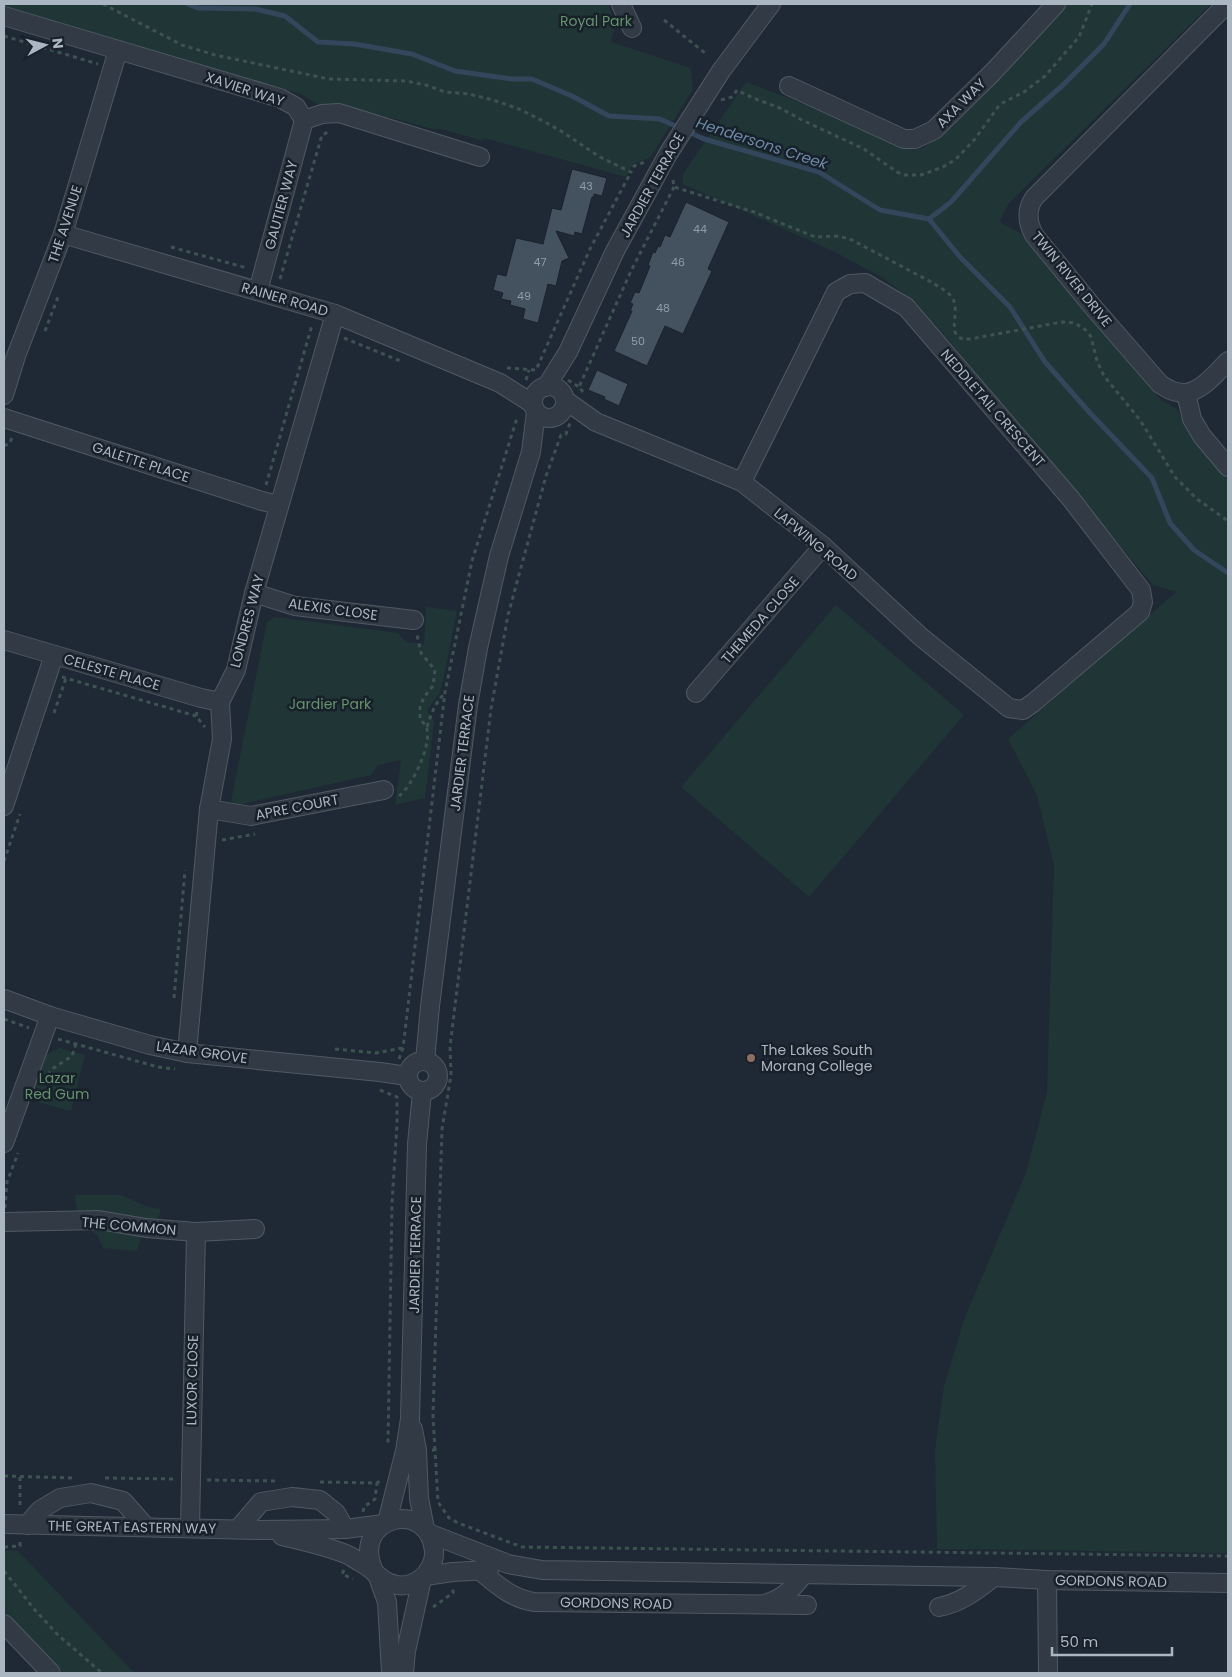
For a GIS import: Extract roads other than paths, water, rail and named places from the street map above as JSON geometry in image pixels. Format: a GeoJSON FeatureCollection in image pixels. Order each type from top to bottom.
{"type":"FeatureCollection","features":[{"type":"Feature","properties":{"kind":"street"},"geometry":{"type":"LineString","coordinates":[[621,4],[632,28]]}},
{"type":"Feature","properties":{"kind":"street","name":"JARDIER TERRACE"},"geometry":{"type":"LineString","coordinates":[[425,1061],[430,1006],[468,705],[498,556],[531,452],[554,405],[568,352],[615,251],[665,160],[697,107],[770,4]]}},
{"type":"Feature","properties":{"kind":"street","name":"AXA WAY"},"geometry":{"type":"LineString","coordinates":[[789,86],[904,139],[922,137],[934,130],[993,72],[1056,4]]}},
{"type":"Feature","properties":{"kind":"street","name":"TWIN RIVER DRIVE"},"geometry":{"type":"LineString","coordinates":[[1186,393],[1168,390],[1160,384],[1034,235],[1030,228],[1028,215],[1034,198],[1227,4]]}},
{"type":"Feature","properties":{"kind":"street","name":"XAVIER WAY"},"geometry":{"type":"LineString","coordinates":[[4,16],[280,98],[296,107],[304,120]]}},
{"type":"Feature","properties":{"kind":"street","name":"THE AVENUE"},"geometry":{"type":"LineString","coordinates":[[4,395],[16,356],[63,234],[118,50]]}},
{"type":"Feature","properties":{"kind":"street"},"geometry":{"type":"LineString","coordinates":[[304,120],[322,114],[338,114],[480,157]]}},
{"type":"Feature","properties":{"kind":"street","name":"GAUTIER WAY"},"geometry":{"type":"LineString","coordinates":[[258,291],[255,271],[304,120]]}},
{"type":"Feature","properties":{"kind":"street","name":"RAINER ROAD"},"geometry":{"type":"LineString","coordinates":[[63,234],[258,291],[332,322],[500,383],[554,405]]}},
{"type":"Feature","properties":{"kind":"street","name":"NEDDLETAIL CRESCENT"},"geometry":{"type":"LineString","coordinates":[[742,482],[836,292],[850,284],[865,283],[906,307],[1072,499],[1141,590],[1143,602],[1140,612],[1033,703],[1023,710],[1009,708]]}},
{"type":"Feature","properties":{"kind":"street","name":"LONDRES WAY"},"geometry":{"type":"LineString","coordinates":[[185,1061],[209,809],[222,739],[220,702],[236,670],[254,593],[332,322]]}},
{"type":"Feature","properties":{"kind":"street"},"geometry":{"type":"LineString","coordinates":[[1228,362],[1202,386],[1186,393],[1192,419],[1202,436],[1228,467]]}},
{"type":"Feature","properties":{"kind":"street","name":"LAPWING ROAD"},"geometry":{"type":"LineString","coordinates":[[554,405],[742,482],[823,546],[921,637],[1009,708]]}},
{"type":"Feature","properties":{"kind":"street","name":"GALETTE PLACE"},"geometry":{"type":"LineString","coordinates":[[4,418],[279,505]]}},
{"type":"Feature","properties":{"kind":"street","name":"THEMEDA CLOSE"},"geometry":{"type":"LineString","coordinates":[[696,693],[823,546]]}},
{"type":"Feature","properties":{"kind":"street","name":"ALEXIS CLOSE"},"geometry":{"type":"LineString","coordinates":[[254,593],[294,606],[414,620]]}},
{"type":"Feature","properties":{"kind":"street","name":"CELESTE PLACE"},"geometry":{"type":"LineString","coordinates":[[4,640],[220,702]]}},
{"type":"Feature","properties":{"kind":"street"},"geometry":{"type":"LineString","coordinates":[[4,806],[54,655]]}},
{"type":"Feature","properties":{"kind":"street","name":"APRE COURT"},"geometry":{"type":"LineString","coordinates":[[209,809],[251,816],[384,790]]}},
{"type":"Feature","properties":{"kind":"street","name":"LAZAR GROVE"},"geometry":{"type":"LineString","coordinates":[[4,999],[50,1016],[150,1045],[185,1061],[380,1072],[407,1076]]}},
{"type":"Feature","properties":{"kind":"street"},"geometry":{"type":"LineString","coordinates":[[12,1145],[50,1016]]}},
{"type":"Feature","properties":{"kind":"street"},"geometry":{"type":"LineString","coordinates":[[418,1061],[425,1061],[436,1068],[438,1078],[430,1090],[422,1092],[411,1087],[407,1076],[408,1071],[414,1064],[418,1061]]}},
{"type":"Feature","properties":{"kind":"street","name":"JARDIER TERRACE"},"geometry":{"type":"LineString","coordinates":[[385,1523],[410,1419],[417,1144],[422,1092]]}},
{"type":"Feature","properties":{"kind":"street","name":"THE COMMON"},"geometry":{"type":"LineString","coordinates":[[4,1222],[99,1220],[146,1228],[196,1232],[255,1229]]}},
{"type":"Feature","properties":{"kind":"street","name":"LUXOR CLOSE"},"geometry":{"type":"LineString","coordinates":[[190,1528],[196,1232]]}},
{"type":"Feature","properties":{"kind":"street","name":"JARDIER TERRACE"},"geometry":{"type":"LineString","coordinates":[[404,1450],[427,1531]]}},
{"type":"Feature","properties":{"kind":"street"},"geometry":{"type":"LineString","coordinates":[[27,1525],[40,1510],[60,1498],[91,1493],[123,1501],[146,1527]]}},
{"type":"Feature","properties":{"kind":"street"},"geometry":{"type":"LineString","coordinates":[[238,1529],[261,1502],[292,1497],[320,1500],[336,1514],[345,1529]]}},
{"type":"Feature","properties":{"kind":"street"},"geometry":{"type":"LineString","coordinates":[[376,1574],[386,1582],[404,1586],[414,1583],[423,1577],[431,1566],[434,1555],[433,1544],[427,1531],[408,1519],[397,1519],[385,1523],[375,1531],[370,1541],[369,1556],[376,1574],[387,1602],[391,1673]]}},
{"type":"Feature","properties":{"kind":"street","name":"THE GREAT EASTERN WAY"},"geometry":{"type":"LineString","coordinates":[[4,1524],[260,1530],[345,1529],[385,1523]]}},
{"type":"Feature","properties":{"kind":"street","name":"THE GREAT EASTERN WAY"},"geometry":{"type":"LineString","coordinates":[[260,1530],[350,1556],[376,1574]]}},
{"type":"Feature","properties":{"kind":"street","name":"GORDONS ROAD"},"geometry":{"type":"LineString","coordinates":[[427,1531],[508,1564],[542,1570]]}},
{"type":"Feature","properties":{"kind":"street","name":"GORDONS ROAD"},"geometry":{"type":"LineString","coordinates":[[479,1570],[506,1592],[520,1600],[534,1602],[806,1606]]}},
{"type":"Feature","properties":{"kind":"street","name":"GORDONS ROAD"},"geometry":{"type":"LineString","coordinates":[[423,1577],[479,1570],[542,1570],[994,1577],[1047,1580],[1228,1583]]}},
{"type":"Feature","properties":{"kind":"street","name":"GORDONS ROAD"},"geometry":{"type":"LineString","coordinates":[[762,1605],[779,1600],[791,1591],[804,1574]]}},
{"type":"Feature","properties":{"kind":"street"},"geometry":{"type":"LineString","coordinates":[[404,1673],[406,1651],[423,1577]]}},
{"type":"Feature","properties":{"kind":"street"},"geometry":{"type":"LineString","coordinates":[[939,1607],[948,1606],[966,1598],[994,1577]]}},
{"type":"Feature","properties":{"kind":"street"},"geometry":{"type":"LineString","coordinates":[[1047,1580],[1048,1673]]}},
{"type":"Feature","properties":{"kind":"street"},"geometry":{"type":"LineString","coordinates":[[4,1624],[51,1673]]}},
{"type":"Feature","properties":{"kind":"waterway","name":"Hendersons Creek"},"geometry":{"type":"LineString","coordinates":[[188,4],[198,8],[255,9],[285,16],[318,42],[354,44],[412,54],[455,71],[512,79],[532,79],[572,96],[609,116],[660,119],[704,139],[819,172],[880,210],[929,219],[951,202],[1021,122],[1063,85],[1104,44],[1130,4]]}},
{"type":"Feature","properties":{"kind":"waterway"},"geometry":{"type":"LineString","coordinates":[[929,219],[960,257],[1010,307],[1045,362],[1152,478],[1170,523],[1194,550],[1228,573]]}},
{"type":"Feature","properties":{"kind":"place","name":"The Lakes South Morang College"},"geometry":{"type":"Point","coordinates":[751,1058]}},
{"type":"Feature","properties":{"kind":"park label","name":"Royal Park"},"geometry":{"type":"Point","coordinates":[596,21]}},
{"type":"Feature","properties":{"kind":"park label","name":"Jardier Park"},"geometry":{"type":"Point","coordinates":[330,704]}},
{"type":"Feature","properties":{"kind":"park label","name":"Lazar Red Gum"},"geometry":{"type":"Point","coordinates":[57,1086]}}]}
